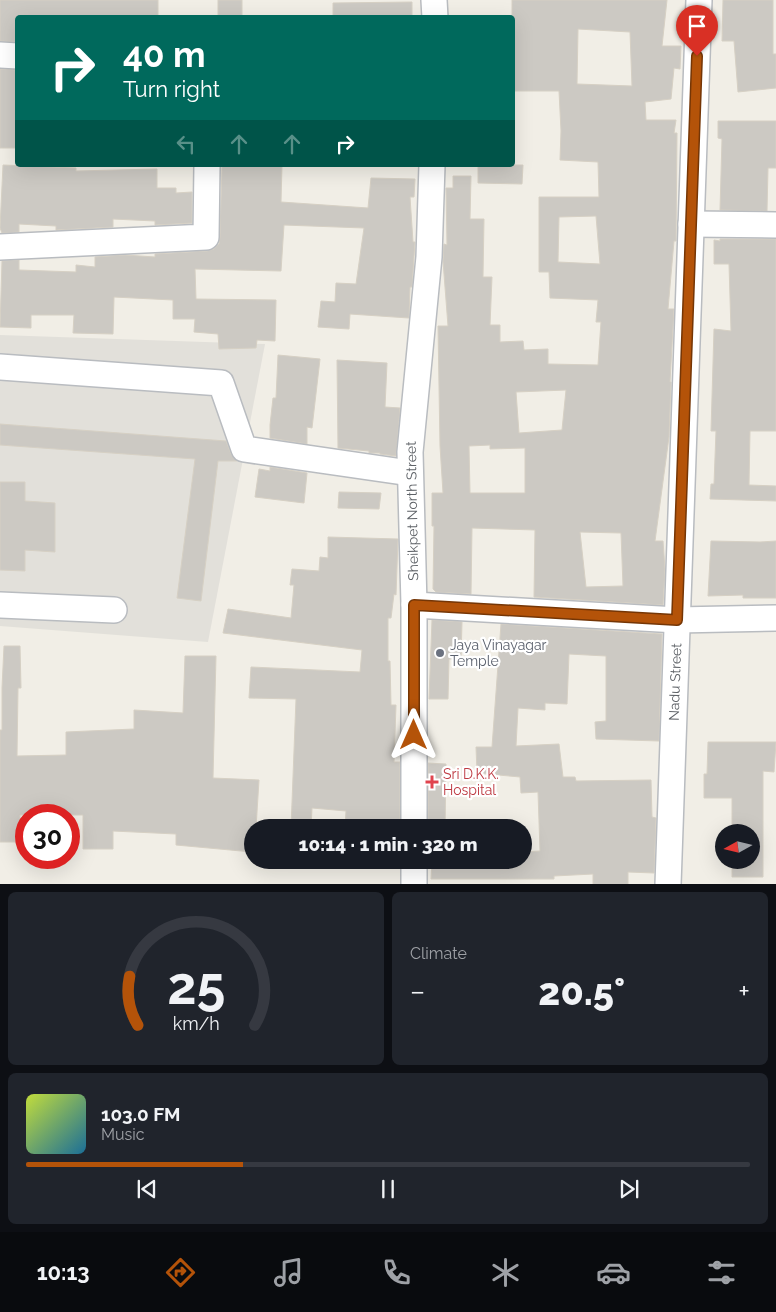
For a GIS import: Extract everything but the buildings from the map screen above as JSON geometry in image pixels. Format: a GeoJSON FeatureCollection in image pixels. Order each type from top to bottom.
{"type":"FeatureCollection","features":[{"type":"Feature","properties":{"kind":"street"},"geometry":{"type":"LineString","coordinates":[[434,0],[434,15]]}},
{"type":"Feature","properties":{"kind":"street","name":"Nadu Street"},"geometry":{"type":"LineString","coordinates":[[668,884],[699,0]]}},
{"type":"Feature","properties":{"kind":"street"},"geometry":{"type":"LineString","coordinates":[[0,55],[15,56]]}},
{"type":"Feature","properties":{"kind":"street"},"geometry":{"type":"LineString","coordinates":[[0,247],[206,237],[207,167]]}},
{"type":"Feature","properties":{"kind":"street","name":"Sheikpet North Street"},"geometry":{"type":"LineString","coordinates":[[414,819],[414,605],[410,452],[429,257],[432,167]]}},
{"type":"Feature","properties":{"kind":"street"},"geometry":{"type":"LineString","coordinates":[[691,224],[776,225]]}},
{"type":"Feature","properties":{"kind":"street"},"geometry":{"type":"LineString","coordinates":[[0,367],[221,383],[244,449],[410,473]]}},
{"type":"Feature","properties":{"kind":"street"},"geometry":{"type":"LineString","coordinates":[[0,605],[114,610]]}},
{"type":"Feature","properties":{"kind":"street"},"geometry":{"type":"LineString","coordinates":[[414,605],[677,620],[776,618]]}},
{"type":"Feature","properties":{"kind":"street"},"geometry":{"type":"LineString","coordinates":[[414,869],[414,884]]}},
{"type":"Feature","properties":{"kind":"shaded area"},"geometry":{"type":"Polygon","coordinates":[[[0,335],[265,344],[208,642],[0,626],[0,335]]]}},
{"type":"Feature","properties":{"kind":"place","name":"Jaya Vinayagar Temple"},"geometry":{"type":"Point","coordinates":[440,653]}},
{"type":"Feature","properties":{"kind":"place","name":"Sri D.K.K. Hospital"},"geometry":{"type":"Point","coordinates":[432,782]}},
{"type":"Feature","properties":{"kind":"route"},"geometry":{"type":"LineString","coordinates":[[414,735],[414,605],[677,620],[697,56]]}}]}
